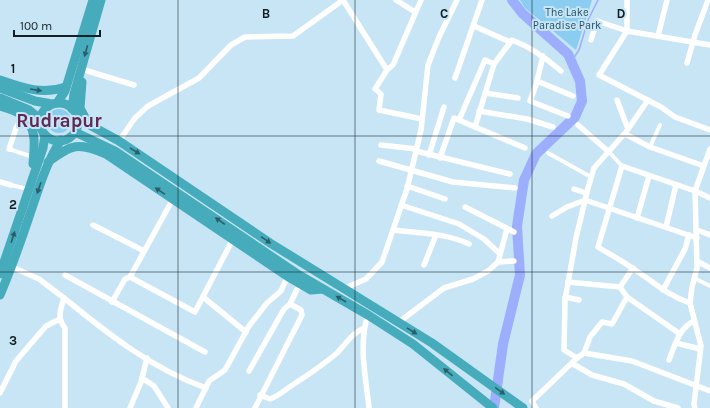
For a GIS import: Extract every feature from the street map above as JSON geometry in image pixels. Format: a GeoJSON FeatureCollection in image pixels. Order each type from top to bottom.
{"type":"FeatureCollection","features":[{"type":"Feature","properties":{"kind":"highway"},"geometry":{"type":"LineString","coordinates":[[72,109],[74,94],[81,69],[93,0]]}},
{"type":"Feature","properties":{"kind":"highway"},"geometry":{"type":"LineString","coordinates":[[2,88],[35,101],[54,104],[68,105],[77,118],[75,132],[70,137],[61,140],[52,140],[45,135],[40,126],[40,119],[45,109],[54,104],[66,87],[101,0]]}},
{"type":"Feature","properties":{"kind":"highway"},"geometry":{"type":"LineString","coordinates":[[81,69],[83,77],[80,108],[88,123]]}},
{"type":"Feature","properties":{"kind":"highway"},"geometry":{"type":"LineString","coordinates":[[2,88],[39,92],[66,87]]}},
{"type":"Feature","properties":{"kind":"highway"},"geometry":{"type":"LineString","coordinates":[[2,88],[40,119]]}},
{"type":"Feature","properties":{"kind":"highway"},"geometry":{"type":"LineString","coordinates":[[0,106],[23,115],[34,136],[34,172]]}},
{"type":"Feature","properties":{"kind":"highway"},"geometry":{"type":"LineString","coordinates":[[77,118],[119,141],[160,167],[270,243],[343,289],[493,408]]}},
{"type":"Feature","properties":{"kind":"highway"},"geometry":{"type":"LineString","coordinates":[[75,132],[115,151],[175,195],[289,273],[301,280],[370,311],[399,322],[522,407]]}},
{"type":"Feature","properties":{"kind":"highway"},"geometry":{"type":"LineString","coordinates":[[0,295],[28,189],[43,148],[45,135]]}},
{"type":"Feature","properties":{"kind":"highway"},"geometry":{"type":"LineString","coordinates":[[0,274],[8,265],[48,162],[61,140]]}},
{"type":"Feature","properties":{"kind":"highway"},"geometry":{"type":"LineString","coordinates":[[48,162],[64,151],[74,147],[89,146],[106,154],[175,195]]}},
{"type":"Feature","properties":{"kind":"street"},"geometry":{"type":"LineString","coordinates":[[119,141],[135,118],[148,106],[199,78],[232,45],[245,37],[293,36],[343,0],[387,70]]}},
{"type":"Feature","properties":{"kind":"street"},"geometry":{"type":"LineString","coordinates":[[396,0],[415,12]]}},
{"type":"Feature","properties":{"kind":"street"},"geometry":{"type":"LineString","coordinates":[[421,0],[394,65],[387,70],[375,89],[381,94],[379,110],[422,119]]}},
{"type":"Feature","properties":{"kind":"street"},"geometry":{"type":"LineString","coordinates":[[343,289],[366,279],[382,262],[407,186],[416,150],[422,119],[428,65],[439,37],[457,0]]}},
{"type":"Feature","properties":{"kind":"street"},"geometry":{"type":"LineString","coordinates":[[455,78],[482,0]]}},
{"type":"Feature","properties":{"kind":"street"},"geometry":{"type":"LineString","coordinates":[[627,0],[627,31],[599,75],[648,100],[675,117],[710,130]]}},
{"type":"Feature","properties":{"kind":"street"},"geometry":{"type":"LineString","coordinates":[[658,36],[667,0]]}},
{"type":"Feature","properties":{"kind":"street"},"geometry":{"type":"LineString","coordinates":[[687,63],[708,0]]}},
{"type":"Feature","properties":{"kind":"street"},"geometry":{"type":"LineString","coordinates":[[591,40],[597,21],[627,31],[710,45]]}},
{"type":"Feature","properties":{"kind":"street"},"geometry":{"type":"LineString","coordinates":[[474,26],[510,42],[512,40],[527,45],[561,71]]}},
{"type":"Feature","properties":{"kind":"street"},"geometry":{"type":"LineString","coordinates":[[475,127],[494,64],[510,42]]}},
{"type":"Feature","properties":{"kind":"street"},"geometry":{"type":"LineString","coordinates":[[543,56],[530,101],[568,116]]}},
{"type":"Feature","properties":{"kind":"street"},"geometry":{"type":"LineString","coordinates":[[459,120],[485,60],[494,64]]}},
{"type":"Feature","properties":{"kind":"street"},"geometry":{"type":"LineString","coordinates":[[81,69],[134,85]]}},
{"type":"Feature","properties":{"kind":"street"},"geometry":{"type":"LineString","coordinates":[[537,81],[573,96]]}},
{"type":"Feature","properties":{"kind":"street"},"geometry":{"type":"LineString","coordinates":[[485,93],[518,98]]}},
{"type":"Feature","properties":{"kind":"street"},"geometry":{"type":"LineString","coordinates":[[617,100],[626,131],[650,147],[704,166]]}},
{"type":"Feature","properties":{"kind":"street"},"geometry":{"type":"LineString","coordinates":[[577,358],[564,350],[565,297],[586,193],[594,168],[626,131],[648,100]]}},
{"type":"Feature","properties":{"kind":"street"},"geometry":{"type":"LineString","coordinates":[[429,155],[444,107]]}},
{"type":"Feature","properties":{"kind":"street"},"geometry":{"type":"LineString","coordinates":[[480,111],[527,119],[553,127]]}},
{"type":"Feature","properties":{"kind":"street"},"geometry":{"type":"LineString","coordinates":[[23,115],[16,128],[9,149],[34,157]]}},
{"type":"Feature","properties":{"kind":"street"},"geometry":{"type":"LineString","coordinates":[[440,158],[454,118],[524,148]]}},
{"type":"Feature","properties":{"kind":"street"},"geometry":{"type":"LineString","coordinates":[[578,125],[622,166],[695,191],[710,198]]}},
{"type":"Feature","properties":{"kind":"street"},"geometry":{"type":"LineString","coordinates":[[650,147],[660,125]]}},
{"type":"Feature","properties":{"kind":"street"},"geometry":{"type":"LineString","coordinates":[[382,145],[416,150],[440,158],[510,174]]}},
{"type":"Feature","properties":{"kind":"street"},"geometry":{"type":"LineString","coordinates":[[695,408],[694,404],[700,349],[690,303],[697,261],[695,191],[710,151]]}},
{"type":"Feature","properties":{"kind":"street"},"geometry":{"type":"LineString","coordinates":[[548,153],[591,177]]}},
{"type":"Feature","properties":{"kind":"street"},"geometry":{"type":"LineString","coordinates":[[379,161],[453,182],[515,188]]}},
{"type":"Feature","properties":{"kind":"street"},"geometry":{"type":"LineString","coordinates":[[622,166],[598,247],[633,268],[675,298],[690,303]]}},
{"type":"Feature","properties":{"kind":"street"},"geometry":{"type":"LineString","coordinates":[[637,218],[649,176]]}},
{"type":"Feature","properties":{"kind":"street"},"geometry":{"type":"LineString","coordinates":[[0,182],[28,189]]}},
{"type":"Feature","properties":{"kind":"street"},"geometry":{"type":"LineString","coordinates":[[666,227],[676,185]]}},
{"type":"Feature","properties":{"kind":"street"},"geometry":{"type":"LineString","coordinates":[[407,186],[445,199]]}},
{"type":"Feature","properties":{"kind":"street"},"geometry":{"type":"LineString","coordinates":[[574,189],[586,193]]}},
{"type":"Feature","properties":{"kind":"street"},"geometry":{"type":"LineString","coordinates":[[112,302],[125,279],[130,277],[175,195]]}},
{"type":"Feature","properties":{"kind":"street"},"geometry":{"type":"LineString","coordinates":[[552,216],[567,207],[585,200],[697,238]]}},
{"type":"Feature","properties":{"kind":"street"},"geometry":{"type":"LineString","coordinates":[[401,205],[459,224],[484,239],[500,254]]}},
{"type":"Feature","properties":{"kind":"street"},"geometry":{"type":"LineString","coordinates":[[465,207],[514,232]]}},
{"type":"Feature","properties":{"kind":"street"},"geometry":{"type":"LineString","coordinates":[[92,225],[144,251]]}},
{"type":"Feature","properties":{"kind":"street"},"geometry":{"type":"LineString","coordinates":[[399,322],[444,288],[472,279],[488,271],[498,262],[507,229]]}},
{"type":"Feature","properties":{"kind":"street"},"geometry":{"type":"LineString","coordinates":[[393,230],[436,235],[459,240],[469,244]]}},
{"type":"Feature","properties":{"kind":"street"},"geometry":{"type":"LineString","coordinates":[[697,230],[710,235]]}},
{"type":"Feature","properties":{"kind":"street"},"geometry":{"type":"LineString","coordinates":[[424,265],[436,235]]}},
{"type":"Feature","properties":{"kind":"street"},"geometry":{"type":"LineString","coordinates":[[663,290],[684,249],[689,235]]}},
{"type":"Feature","properties":{"kind":"street"},"geometry":{"type":"LineString","coordinates":[[130,277],[195,312],[235,237]]}},
{"type":"Feature","properties":{"kind":"street"},"geometry":{"type":"LineString","coordinates":[[498,262],[514,261]]}},
{"type":"Feature","properties":{"kind":"street"},"geometry":{"type":"LineString","coordinates":[[697,261],[710,268]]}},
{"type":"Feature","properties":{"kind":"street"},"geometry":{"type":"LineString","coordinates":[[8,265],[39,279],[114,339],[182,380],[206,388]]}},
{"type":"Feature","properties":{"kind":"street"},"geometry":{"type":"LineString","coordinates":[[620,287],[633,268]]}},
{"type":"Feature","properties":{"kind":"street"},"geometry":{"type":"LineString","coordinates":[[196,408],[208,381],[225,370],[246,332],[267,303],[281,291],[289,273]]}},
{"type":"Feature","properties":{"kind":"street"},"geometry":{"type":"LineString","coordinates":[[65,275],[205,352]]}},
{"type":"Feature","properties":{"kind":"street"},"geometry":{"type":"LineString","coordinates":[[694,278],[710,286]]}},
{"type":"Feature","properties":{"kind":"street"},"geometry":{"type":"LineString","coordinates":[[249,371],[284,309],[290,304],[301,280]]}},
{"type":"Feature","properties":{"kind":"street"},"geometry":{"type":"LineString","coordinates":[[568,282],[620,287],[627,297],[680,334]]}},
{"type":"Feature","properties":{"kind":"street"},"geometry":{"type":"LineString","coordinates":[[203,297],[246,332]]}},
{"type":"Feature","properties":{"kind":"street"},"geometry":{"type":"LineString","coordinates":[[565,297],[579,300]]}},
{"type":"Feature","properties":{"kind":"street"},"geometry":{"type":"LineString","coordinates":[[536,408],[532,401],[584,353],[590,337],[602,322],[612,324],[627,297]]}},
{"type":"Feature","properties":{"kind":"street"},"geometry":{"type":"LineString","coordinates":[[64,298],[60,319],[65,328],[65,408]]}},
{"type":"Feature","properties":{"kind":"street"},"geometry":{"type":"LineString","coordinates":[[255,408],[260,395],[302,315],[301,310],[290,304]]}},
{"type":"Feature","properties":{"kind":"street"},"geometry":{"type":"LineString","coordinates":[[369,408],[362,340],[364,328],[370,311]]}},
{"type":"Feature","properties":{"kind":"street"},"geometry":{"type":"LineString","coordinates":[[1,390],[16,361],[46,326],[60,319]]}},
{"type":"Feature","properties":{"kind":"street"},"geometry":{"type":"LineString","coordinates":[[669,360],[680,334],[687,324],[694,321]]}},
{"type":"Feature","properties":{"kind":"street"},"geometry":{"type":"LineString","coordinates":[[260,395],[270,399],[278,396],[312,374],[337,352],[354,332],[364,328]]}},
{"type":"Feature","properties":{"kind":"street"},"geometry":{"type":"LineString","coordinates":[[676,343],[700,349]]}},
{"type":"Feature","properties":{"kind":"street"},"geometry":{"type":"LineString","coordinates":[[584,353],[632,361],[710,391]]}},
{"type":"Feature","properties":{"kind":"street"},"geometry":{"type":"LineString","coordinates":[[130,408],[142,378],[147,358]]}},
{"type":"Feature","properties":{"kind":"street"},"geometry":{"type":"LineString","coordinates":[[573,364],[592,375],[624,384],[654,401],[678,408]]}},
{"type":"Feature","properties":{"kind":"street"},"geometry":{"type":"LineString","coordinates":[[142,378],[154,386],[168,408]]}},
{"type":"Feature","properties":{"kind":"green space","name":"The Lake Paradise Park"},"geometry":{"type":"Polygon","coordinates":[[[520,0],[592,0],[576,50],[525,8],[520,0]]]}},
{"type":"Feature","properties":{"kind":"green space"},"geometry":{"type":"Polygon","coordinates":[[[59,109],[68,112],[71,121],[68,130],[59,133],[50,130],[47,121],[50,112],[59,109]]]}},
{"type":"Feature","properties":{"kind":"waterway"},"geometry":{"type":"LineString","coordinates":[[494,408],[503,344],[520,275],[517,226],[524,180],[536,154],[575,117],[582,101],[580,81],[568,54],[522,13],[512,0]]}},
{"type":"Feature","properties":{"kind":"waterway"},"geometry":{"type":"LineString","coordinates":[[571,62],[579,50],[588,20],[598,0]]}},
{"type":"Feature","properties":{"kind":"district","name":"Rudrapur"},"geometry":{"type":"Point","coordinates":[59,121]}}]}
